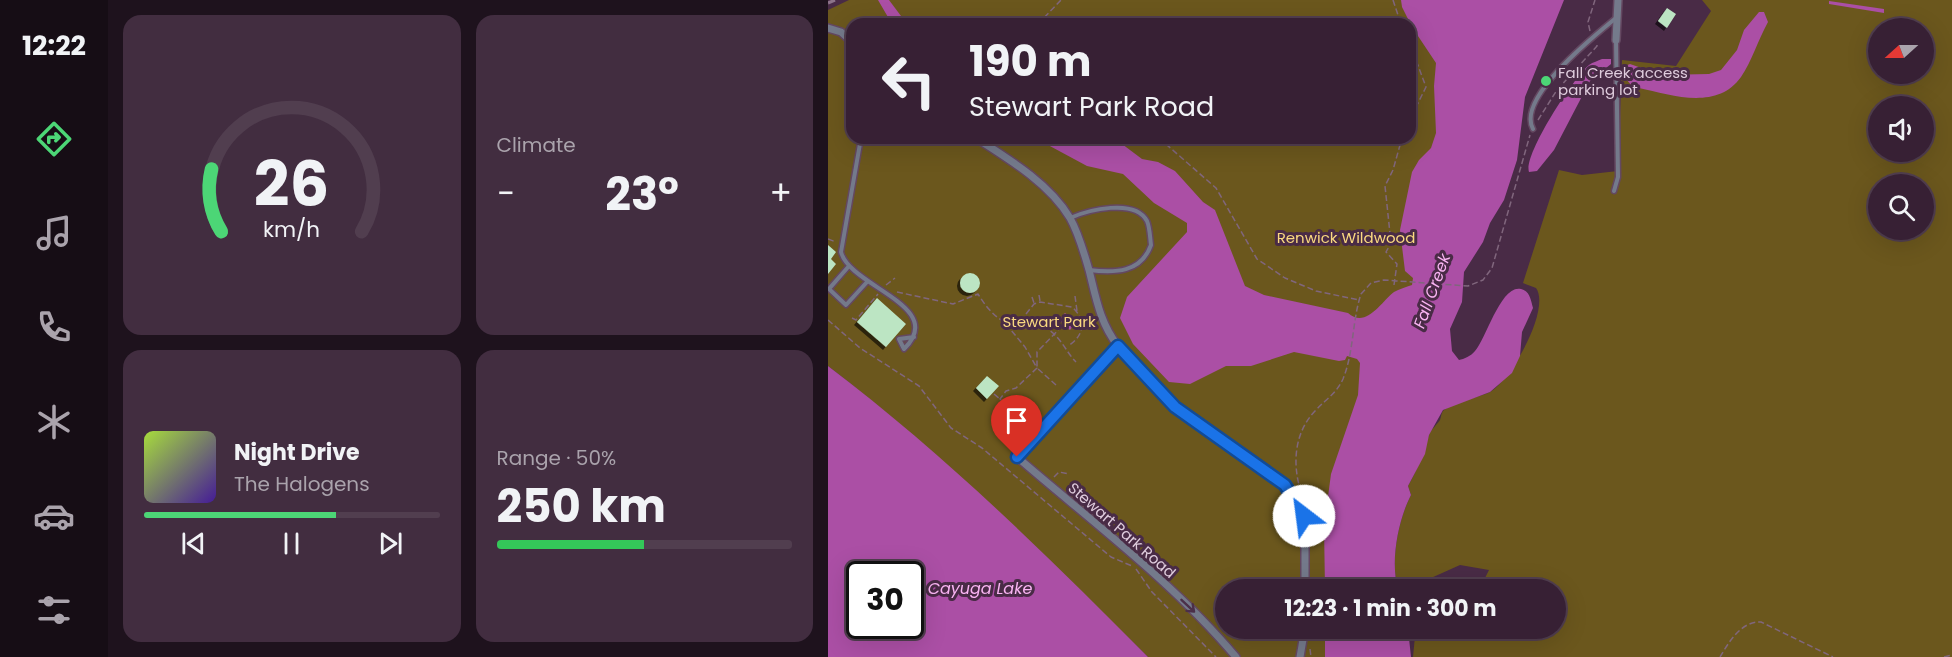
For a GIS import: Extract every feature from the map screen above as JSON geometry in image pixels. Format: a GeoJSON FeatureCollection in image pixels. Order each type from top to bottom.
{"type":"FeatureCollection","features":[{"type":"Feature","properties":{"kind":"street"},"geometry":{"type":"LineString","coordinates":[[1616,40],[1618,0]]}},
{"type":"Feature","properties":{"kind":"street"},"geometry":{"type":"LineString","coordinates":[[828,28],[841,32],[846,37]]}},
{"type":"Feature","properties":{"kind":"street"},"geometry":{"type":"LineString","coordinates":[[984,144],[1033,179],[1058,202],[1070,219],[1089,270],[1099,314],[1107,332],[1118,346],[1175,407],[1285,485],[1292,494],[1304,516],[1305,579]]}},
{"type":"Feature","properties":{"kind":"street","name":"Stewart Park Road"},"geometry":{"type":"LineString","coordinates":[[1118,346],[1017,457],[1167,586],[1213,630],[1236,657]]}},
{"type":"Feature","properties":{"kind":"street"},"geometry":{"type":"LineString","coordinates":[[1300,657],[1303,639]]}},
{"type":"Feature","properties":{"kind":"lane"},"geometry":{"type":"LineString","coordinates":[[1533,129],[1530,121],[1533,109],[1549,78],[1616,18]]}},
{"type":"Feature","properties":{"kind":"lane"},"geometry":{"type":"LineString","coordinates":[[1614,191],[1618,177],[1616,40]]}},
{"type":"Feature","properties":{"kind":"lane"},"geometry":{"type":"LineString","coordinates":[[860,144],[841,244],[842,257],[867,282],[884,290],[915,321],[917,327],[914,338]]}},
{"type":"Feature","properties":{"kind":"lane"},"geometry":{"type":"LineString","coordinates":[[1070,219],[1089,211],[1112,208],[1135,211],[1147,222],[1151,245],[1143,260],[1118,273],[1089,270]]}},
{"type":"Feature","properties":{"kind":"lane"},"geometry":{"type":"LineString","coordinates":[[849,266],[828,289],[846,305],[867,282]]}},
{"type":"Feature","properties":{"kind":"path"},"geometry":{"type":"LineString","coordinates":[[1044,18],[1061,0]]}},
{"type":"Feature","properties":{"kind":"path"},"geometry":{"type":"LineString","coordinates":[[1392,0],[1399,18]]}},
{"type":"Feature","properties":{"kind":"path"},"geometry":{"type":"LineString","coordinates":[[1590,34],[1588,22],[1595,0]]}},
{"type":"Feature","properties":{"kind":"path"},"geometry":{"type":"LineString","coordinates":[[1304,500],[1296,477],[1295,459],[1302,428],[1317,408],[1333,397],[1347,366],[1359,300],[1365,288],[1384,280],[1468,286],[1483,280],[1491,268],[1503,222],[1533,129],[1557,90],[1598,42]]}},
{"type":"Feature","properties":{"kind":"path"},"geometry":{"type":"LineString","coordinates":[[1416,60],[1426,87],[1416,107]]}},
{"type":"Feature","properties":{"kind":"path"},"geometry":{"type":"LineString","coordinates":[[1166,144],[1216,188],[1257,258],[1295,283],[1316,291],[1359,300]]}},
{"type":"Feature","properties":{"kind":"path"},"geometry":{"type":"LineString","coordinates":[[1394,285],[1397,264],[1386,252],[1391,243],[1384,192],[1394,170],[1400,144]]}},
{"type":"Feature","properties":{"kind":"path"},"geometry":{"type":"LineString","coordinates":[[828,239],[841,244]]}},
{"type":"Feature","properties":{"kind":"path"},"geometry":{"type":"LineString","coordinates":[[852,318],[856,320],[884,290],[885,285],[895,278]]}},
{"type":"Feature","properties":{"kind":"path"},"geometry":{"type":"LineString","coordinates":[[884,290],[953,304],[978,294],[986,308],[1005,323],[1025,347],[1037,368],[1056,385]]}},
{"type":"Feature","properties":{"kind":"path"},"geometry":{"type":"LineString","coordinates":[[1039,295],[1040,302]]}},
{"type":"Feature","properties":{"kind":"path"},"geometry":{"type":"LineString","coordinates":[[1075,296],[1077,312]]}},
{"type":"Feature","properties":{"kind":"path"},"geometry":{"type":"LineString","coordinates":[[1032,297],[1034,304]]}},
{"type":"Feature","properties":{"kind":"path"},"geometry":{"type":"LineString","coordinates":[[869,299],[872,302]]}},
{"type":"Feature","properties":{"kind":"path"},"geometry":{"type":"LineString","coordinates":[[1054,301],[1054,306]]}},
{"type":"Feature","properties":{"kind":"path"},"geometry":{"type":"LineString","coordinates":[[1026,314],[1034,304],[1040,302],[1054,306],[1066,305],[1077,312],[1081,318],[1082,330],[1079,337],[1068,347]]}},
{"type":"Feature","properties":{"kind":"path"},"geometry":{"type":"LineString","coordinates":[[1357,310],[1361,311]]}},
{"type":"Feature","properties":{"kind":"path"},"geometry":{"type":"LineString","coordinates":[[828,320],[860,348],[918,386],[936,411],[960,436],[982,448],[1111,557],[1133,566],[1152,592],[1192,630],[1216,657]]}},
{"type":"Feature","properties":{"kind":"path"},"geometry":{"type":"LineString","coordinates":[[1005,323],[1022,328],[1043,328],[1068,347],[1076,362]]}},
{"type":"Feature","properties":{"kind":"path"},"geometry":{"type":"LineString","coordinates":[[1000,399],[1006,391],[1016,388],[1037,368],[1038,348],[1064,324]]}},
{"type":"Feature","properties":{"kind":"path"},"geometry":{"type":"LineString","coordinates":[[994,394],[1023,421]]}},
{"type":"Feature","properties":{"kind":"path"},"geometry":{"type":"LineString","coordinates":[[1050,482],[1059,472],[1069,474]]}},
{"type":"Feature","properties":{"kind":"path"},"geometry":{"type":"LineString","coordinates":[[1720,657],[1734,636],[1750,624],[1761,622],[1833,657]]}},
{"type":"Feature","properties":{"kind":"path"},"geometry":{"type":"LineString","coordinates":[[1310,646],[1311,657]]}},
{"type":"Feature","properties":{"kind":"path"},"geometry":{"type":"LineString","coordinates":[[1944,657],[1952,655]]}},
{"type":"Feature","properties":{"kind":"green space","name":"Stewart Park"},"geometry":{"type":"Polygon","coordinates":[[[849,0],[1536,0],[1366,579],[1215,579],[1215,639],[1367,639],[1369,657],[1148,657],[952,470],[828,366],[828,10],[849,0]]]}},
{"type":"Feature","properties":{"kind":"green space"},"geometry":{"type":"Polygon","coordinates":[[[1702,0],[1952,0],[1952,657],[1413,657],[1415,639],[1566,639],[1566,579],[1484,579],[1489,570],[1460,565],[1431,579],[1396,579],[1395,554],[1399,529],[1411,495],[1408,486],[1430,433],[1440,420],[1443,411],[1490,392],[1499,385],[1518,359],[1534,327],[1539,298],[1536,288],[1523,283],[1559,170],[1582,175],[1618,171],[1622,60],[1676,66],[1711,11],[1702,0]]]}},
{"type":"Feature","properties":{"kind":"water"},"geometry":{"type":"Polygon","coordinates":[[[878,0],[889,0],[902,18],[888,18],[878,0]]]}},
{"type":"Feature","properties":{"kind":"water","name":"Fall Creek"},"geometry":{"type":"Polygon","coordinates":[[[1401,0],[1564,0],[1525,97],[1517,160],[1504,200],[1490,223],[1483,242],[1464,272],[1462,302],[1450,329],[1452,351],[1459,360],[1473,353],[1501,303],[1514,290],[1521,289],[1526,292],[1533,308],[1522,332],[1520,356],[1512,373],[1490,392],[1443,410],[1429,435],[1425,454],[1408,486],[1411,495],[1402,516],[1395,554],[1396,579],[1325,579],[1324,527],[1331,474],[1358,395],[1360,363],[1357,359],[1347,356],[1345,360],[1339,361],[1294,352],[1251,366],[1226,366],[1190,384],[1169,382],[1133,344],[1120,318],[1127,297],[1187,232],[1187,223],[1154,203],[1123,174],[1087,166],[1046,144],[1122,144],[1142,159],[1158,162],[1175,171],[1203,202],[1215,210],[1245,286],[1264,295],[1348,313],[1355,317],[1367,316],[1394,292],[1412,285],[1413,278],[1405,271],[1400,230],[1412,172],[1419,160],[1431,148],[1436,133],[1434,86],[1436,63],[1416,33],[1416,18],[1408,18],[1401,0]]]}},
{"type":"Feature","properties":{"kind":"water"},"geometry":{"type":"Polygon","coordinates":[[[1829,1],[1884,9],[1884,13],[1829,4],[1829,1]]]}},
{"type":"Feature","properties":{"kind":"water"},"geometry":{"type":"Polygon","coordinates":[[[1759,12],[1764,12],[1768,22],[1748,64],[1741,77],[1731,88],[1719,94],[1707,97],[1679,97],[1631,85],[1623,75],[1625,66],[1630,64],[1662,75],[1709,74],[1721,70],[1737,50],[1744,30],[1759,12]]]}},
{"type":"Feature","properties":{"kind":"water"},"geometry":{"type":"Polygon","coordinates":[[[1602,59],[1611,59],[1611,64],[1590,81],[1554,150],[1537,171],[1529,172],[1529,163],[1541,134],[1572,84],[1589,65],[1602,59]]]}},
{"type":"Feature","properties":{"kind":"water"},"geometry":{"type":"Polygon","coordinates":[[[1065,313],[1075,323],[1070,330],[1059,320],[1065,313]]]}},
{"type":"Feature","properties":{"kind":"water","name":"Cayuga Lake"},"geometry":{"type":"Polygon","coordinates":[[[828,366],[871,399],[953,469],[1071,580],[1148,657],[828,657],[828,366]]]}},
{"type":"Feature","properties":{"kind":"water"},"geometry":{"type":"Polygon","coordinates":[[[1325,639],[1409,639],[1411,657],[1325,657],[1325,639]]]}},
{"type":"Feature","properties":{"kind":"building"},"geometry":{"type":"Polygon","coordinates":[[[1667,8],[1676,14],[1667,28],[1658,21],[1667,8]]]}},
{"type":"Feature","properties":{"kind":"building"},"geometry":{"type":"Polygon","coordinates":[[[828,245],[836,252],[831,259],[836,264],[828,274],[828,245]]]}},
{"type":"Feature","properties":{"kind":"building"},"geometry":{"type":"Polygon","coordinates":[[[966,273],[974,273],[980,279],[980,287],[974,293],[966,293],[960,287],[960,279],[966,273]]]}},
{"type":"Feature","properties":{"kind":"building"},"geometry":{"type":"Polygon","coordinates":[[[877,298],[906,324],[886,347],[857,322],[877,298]]]}},
{"type":"Feature","properties":{"kind":"building"},"geometry":{"type":"Polygon","coordinates":[[[987,376],[999,386],[987,399],[976,388],[987,376]]]}},
{"type":"Feature","properties":{"kind":"railway"},"geometry":{"type":"LineString","coordinates":[[828,3],[835,0]]}},
{"type":"Feature","properties":{"kind":"place","name":"Fall Creek access parking lot"},"geometry":{"type":"Point","coordinates":[1546,81]}},
{"type":"Feature","properties":{"kind":"route"},"geometry":{"type":"LineString","coordinates":[[1017,457],[1118,346],[1161,395],[1175,407],[1285,485],[1304,516]]}},
{"type":"Feature","properties":{"kind":"park label","name":"Renwick Wildwood"},"geometry":{"type":"Point","coordinates":[1346,237]}}]}
